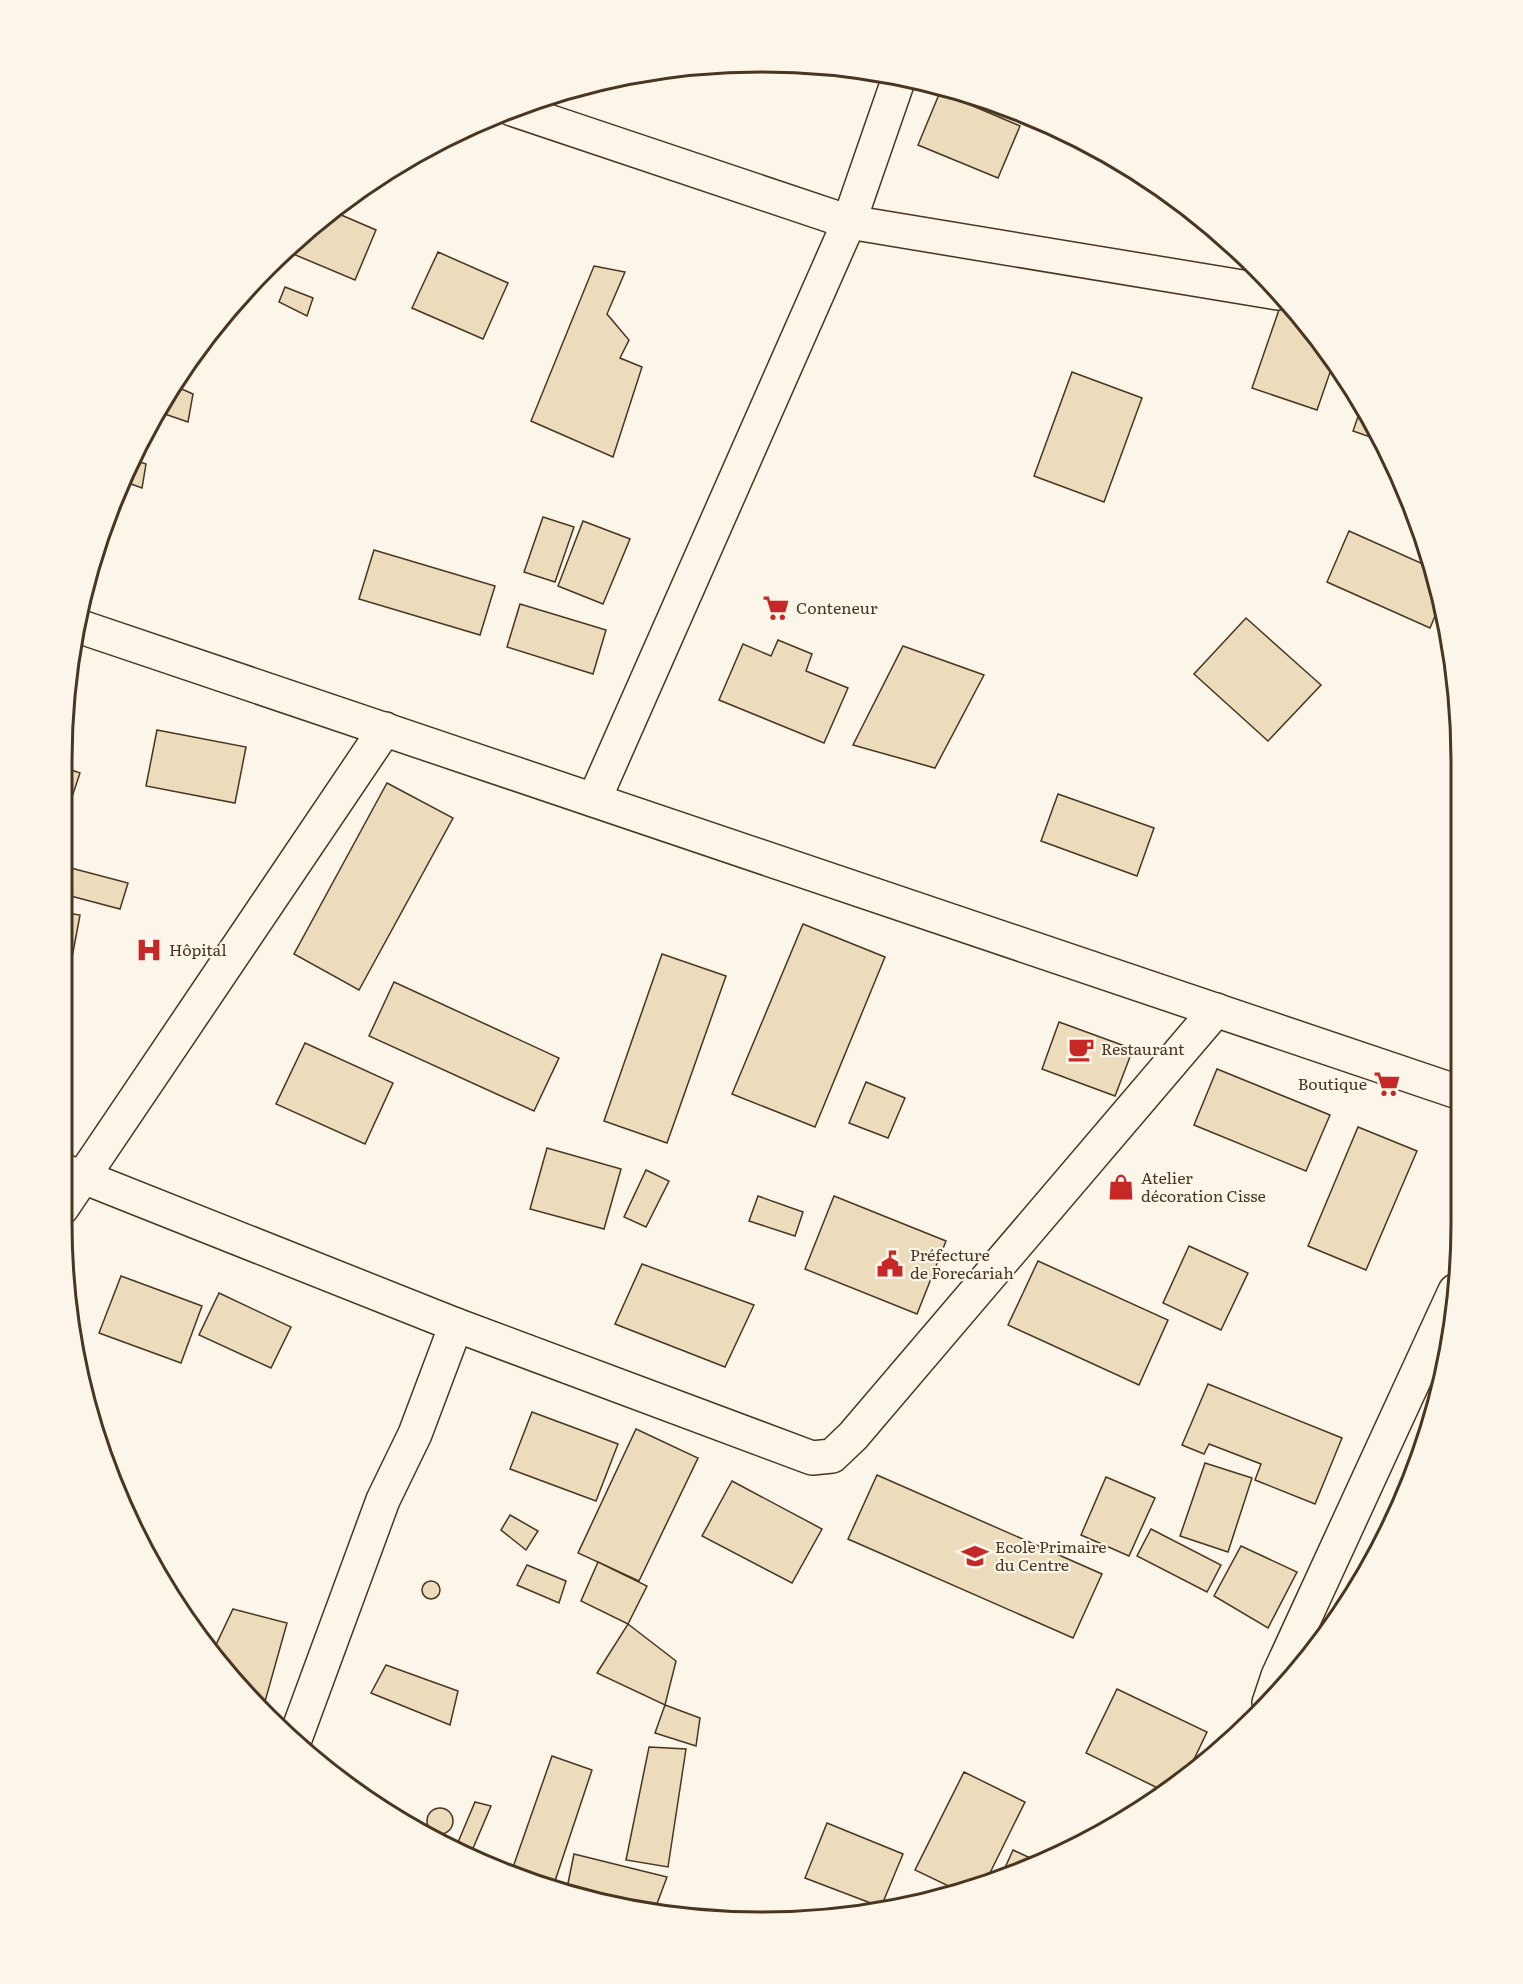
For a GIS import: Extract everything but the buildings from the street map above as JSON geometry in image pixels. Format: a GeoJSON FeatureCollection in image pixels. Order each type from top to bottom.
{"type":"FeatureCollection","features":[{"type":"Feature","properties":{"kind":"street"},"geometry":{"type":"LineString","coordinates":[[594,800],[849,222],[896,85]]}},
{"type":"Feature","properties":{"kind":"street"},"geometry":{"type":"LineString","coordinates":[[526,114],[849,222],[1265,291]]}},
{"type":"Feature","properties":{"kind":"street"},"geometry":{"type":"LineString","coordinates":[[85,628],[1451,1090]]}},
{"type":"Feature","properties":{"kind":"street"},"geometry":{"type":"LineString","coordinates":[[72,1173],[385,729]]}},
{"type":"Feature","properties":{"kind":"street"},"geometry":{"type":"LineString","coordinates":[[72,1174],[456,1324],[812,1458],[832,1456],[853,1436],[1216,1010]]}},
{"type":"Feature","properties":{"kind":"street"},"geometry":{"type":"LineString","coordinates":[[1284,1672],[1445,1314]]}},
{"type":"Feature","properties":{"kind":"street"},"geometry":{"type":"LineString","coordinates":[[298,1732],[383,1500],[415,1434],[456,1324]]}},
{"type":"Feature","properties":{"kind":"place","name":"Conteneur"},"geometry":{"type":"Point","coordinates":[776,608]}},
{"type":"Feature","properties":{"kind":"place","name":"Hôpital"},"geometry":{"type":"Point","coordinates":[149,950]}},
{"type":"Feature","properties":{"kind":"place","name":"Restaurant"},"geometry":{"type":"Point","coordinates":[1081,1049]}},
{"type":"Feature","properties":{"kind":"place","name":"Boutique"},"geometry":{"type":"Point","coordinates":[1387,1084]}},
{"type":"Feature","properties":{"kind":"place","name":"Atelier décoration Cisse"},"geometry":{"type":"Point","coordinates":[1121,1187]}},
{"type":"Feature","properties":{"kind":"place","name":"Préfecture de Forecariah"},"geometry":{"type":"Point","coordinates":[890,1264]}},
{"type":"Feature","properties":{"kind":"place","name":"Ecole Primaire du Centre"},"geometry":{"type":"Point","coordinates":[975,1556]}}]}
